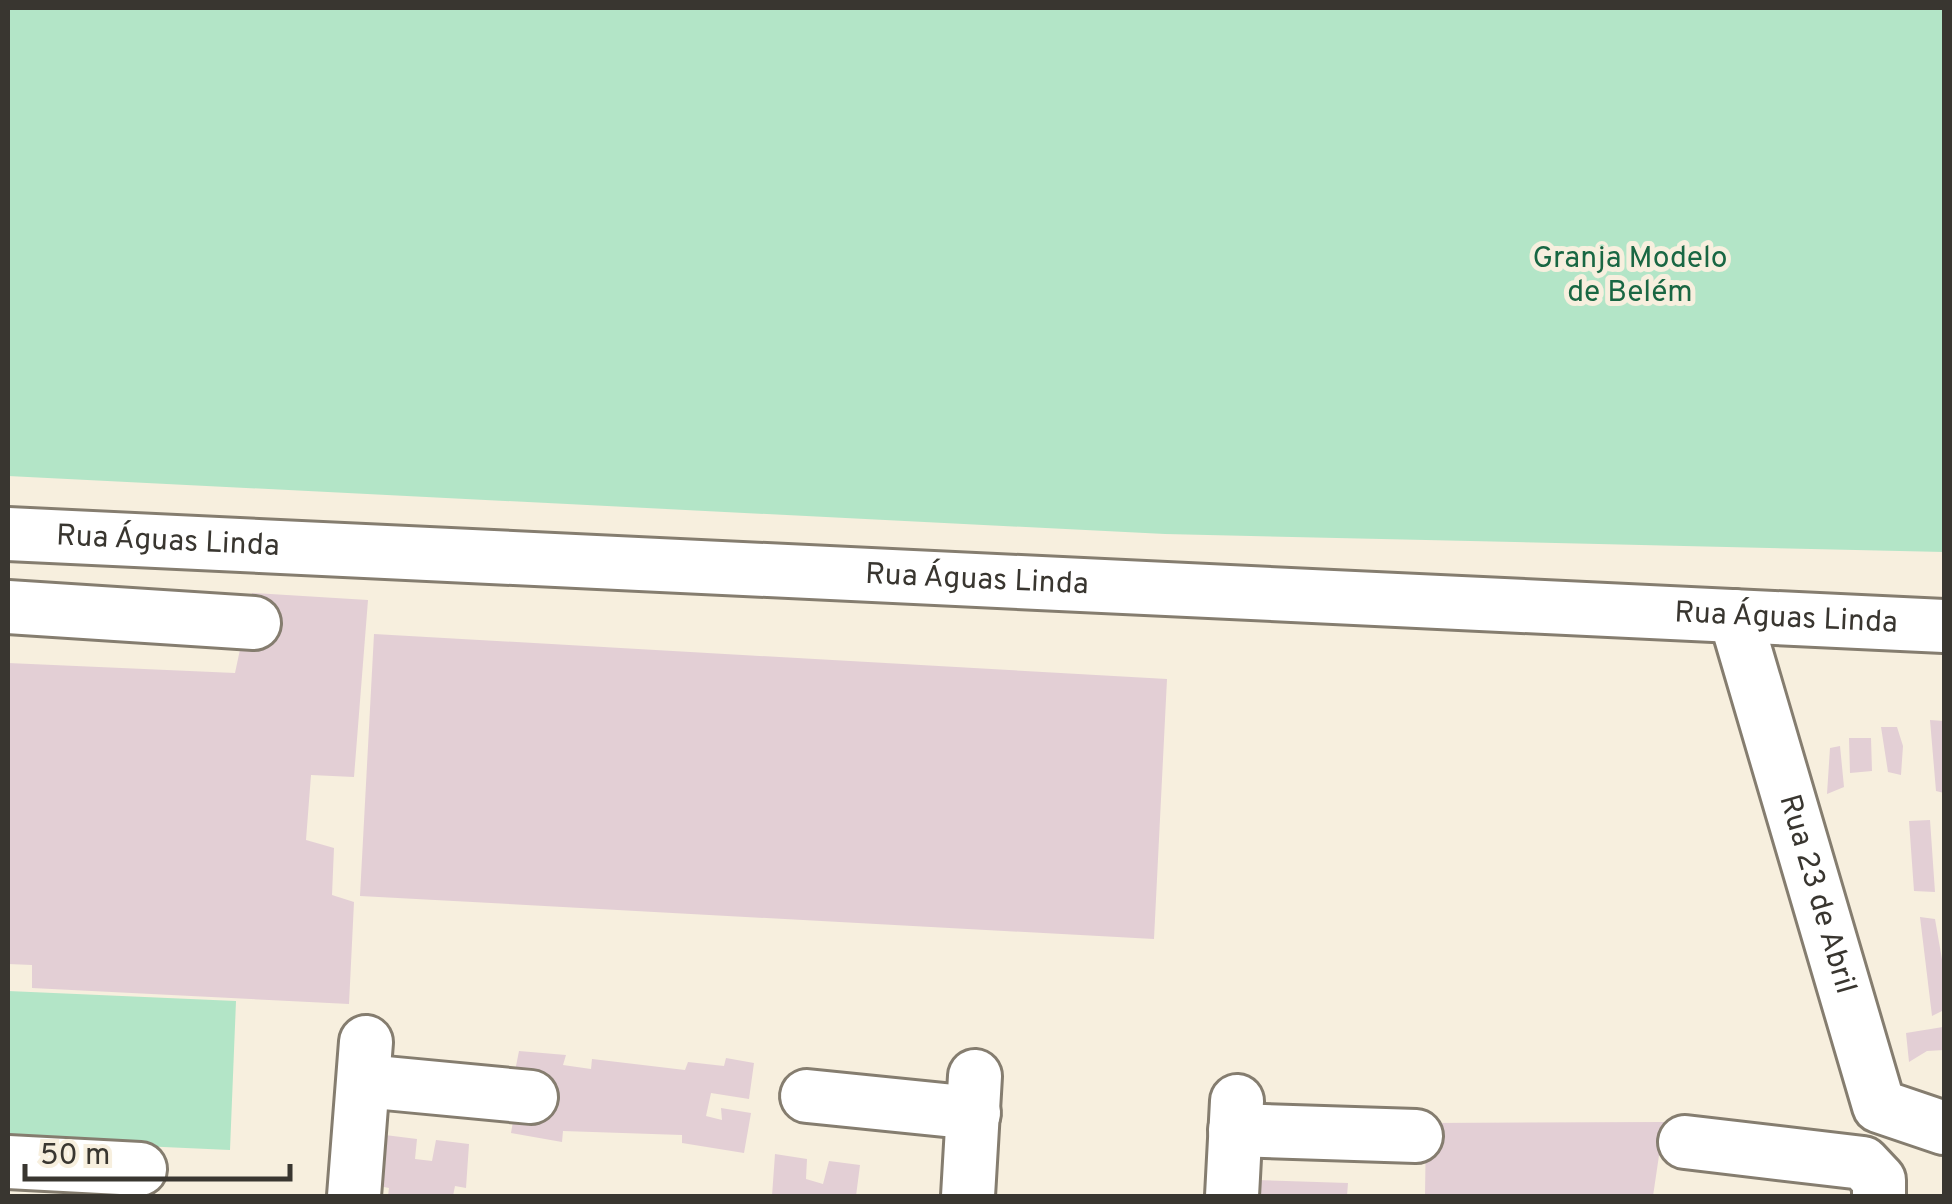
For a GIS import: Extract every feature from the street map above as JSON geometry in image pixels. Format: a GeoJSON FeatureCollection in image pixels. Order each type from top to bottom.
{"type":"FeatureCollection","features":[{"type":"Feature","properties":{"kind":"street","name":"Rua Águas Linda"},"geometry":{"type":"LineString","coordinates":[[8,534],[1944,626]]}},
{"type":"Feature","properties":{"kind":"street"},"geometry":{"type":"LineString","coordinates":[[8,607],[254,623]]}},
{"type":"Feature","properties":{"kind":"street","name":"Rua 23 de Abril"},"geometry":{"type":"LineString","coordinates":[[1736,616],[1879,1106],[1944,1128]]}},
{"type":"Feature","properties":{"kind":"street"},"geometry":{"type":"LineString","coordinates":[[354,1196],[365,1061],[531,1097]]}},
{"type":"Feature","properties":{"kind":"street"},"geometry":{"type":"LineString","coordinates":[[806,1096],[975,1094],[968,1196]]}},
{"type":"Feature","properties":{"kind":"street"},"geometry":{"type":"LineString","coordinates":[[1232,1196],[1236,1116],[1416,1136]]}},
{"type":"Feature","properties":{"kind":"street"},"geometry":{"type":"LineString","coordinates":[[1685,1142],[1863,1163],[1879,1180],[1878,1196]]}},
{"type":"Feature","properties":{"kind":"street"},"geometry":{"type":"LineString","coordinates":[[8,1162],[140,1169]]}},
{"type":"Feature","properties":{"kind":"green space","name":"Granja Modelo de Belém"},"geometry":{"type":"Polygon","coordinates":[[[8,8],[1944,8],[1944,552],[1165,534],[8,476],[8,8]]]}},
{"type":"Feature","properties":{"kind":"green space"},"geometry":{"type":"Polygon","coordinates":[[[8,991],[236,1001],[230,1150],[8,1140],[8,991]]]}},
{"type":"Feature","properties":{"kind":"building"},"geometry":{"type":"Polygon","coordinates":[[[252,593],[368,600],[354,777],[311,775],[306,840],[334,848],[332,895],[354,902],[349,1004],[32,988],[32,965],[8,964],[8,663],[235,673],[252,593]]]}},
{"type":"Feature","properties":{"kind":"building"},"geometry":{"type":"Polygon","coordinates":[[[374,634],[1167,679],[1154,939],[360,896],[374,634]]]}},
{"type":"Feature","properties":{"kind":"building"},"geometry":{"type":"Polygon","coordinates":[[[1930,720],[1944,721],[1944,793],[1936,791],[1930,720]]]}},
{"type":"Feature","properties":{"kind":"building"},"geometry":{"type":"Polygon","coordinates":[[[1881,727],[1897,727],[1903,746],[1901,775],[1888,772],[1881,727]]]}},
{"type":"Feature","properties":{"kind":"building"},"geometry":{"type":"Polygon","coordinates":[[[1849,738],[1871,738],[1872,771],[1850,773],[1849,738]]]}},
{"type":"Feature","properties":{"kind":"building"},"geometry":{"type":"Polygon","coordinates":[[[1840,746],[1844,787],[1827,794],[1830,748],[1840,746]]]}},
{"type":"Feature","properties":{"kind":"building"},"geometry":{"type":"Polygon","coordinates":[[[1930,820],[1935,892],[1914,891],[1909,821],[1930,820]]]}},
{"type":"Feature","properties":{"kind":"building"},"geometry":{"type":"Polygon","coordinates":[[[1920,917],[1935,919],[1944,971],[1944,1010],[1932,1016],[1920,917]]]}},
{"type":"Feature","properties":{"kind":"building"},"geometry":{"type":"Polygon","coordinates":[[[1943,1027],[1944,1050],[1927,1051],[1909,1062],[1906,1033],[1943,1027]]]}},
{"type":"Feature","properties":{"kind":"building"},"geometry":{"type":"Polygon","coordinates":[[[519,1051],[566,1055],[563,1065],[591,1069],[592,1059],[685,1070],[688,1062],[724,1066],[726,1058],[754,1063],[749,1099],[711,1093],[706,1116],[722,1120],[721,1108],[751,1113],[744,1153],[682,1143],[682,1135],[563,1131],[562,1142],[511,1133],[516,1104],[512,1086],[519,1051]]]}},
{"type":"Feature","properties":{"kind":"building"},"geometry":{"type":"Polygon","coordinates":[[[1664,1122],[1653,1196],[1425,1196],[1426,1123],[1664,1122]]]}},
{"type":"Feature","properties":{"kind":"building"},"geometry":{"type":"Polygon","coordinates":[[[385,1135],[417,1139],[415,1159],[432,1161],[436,1140],[469,1144],[466,1188],[455,1186],[453,1196],[388,1196],[389,1188],[379,1186],[385,1135]]]}},
{"type":"Feature","properties":{"kind":"building"},"geometry":{"type":"Polygon","coordinates":[[[775,1154],[807,1159],[806,1179],[823,1184],[829,1161],[860,1165],[856,1196],[772,1196],[775,1154]]]}},
{"type":"Feature","properties":{"kind":"building"},"geometry":{"type":"Polygon","coordinates":[[[1257,1180],[1348,1183],[1347,1196],[1256,1196],[1257,1180]]]}}]}
